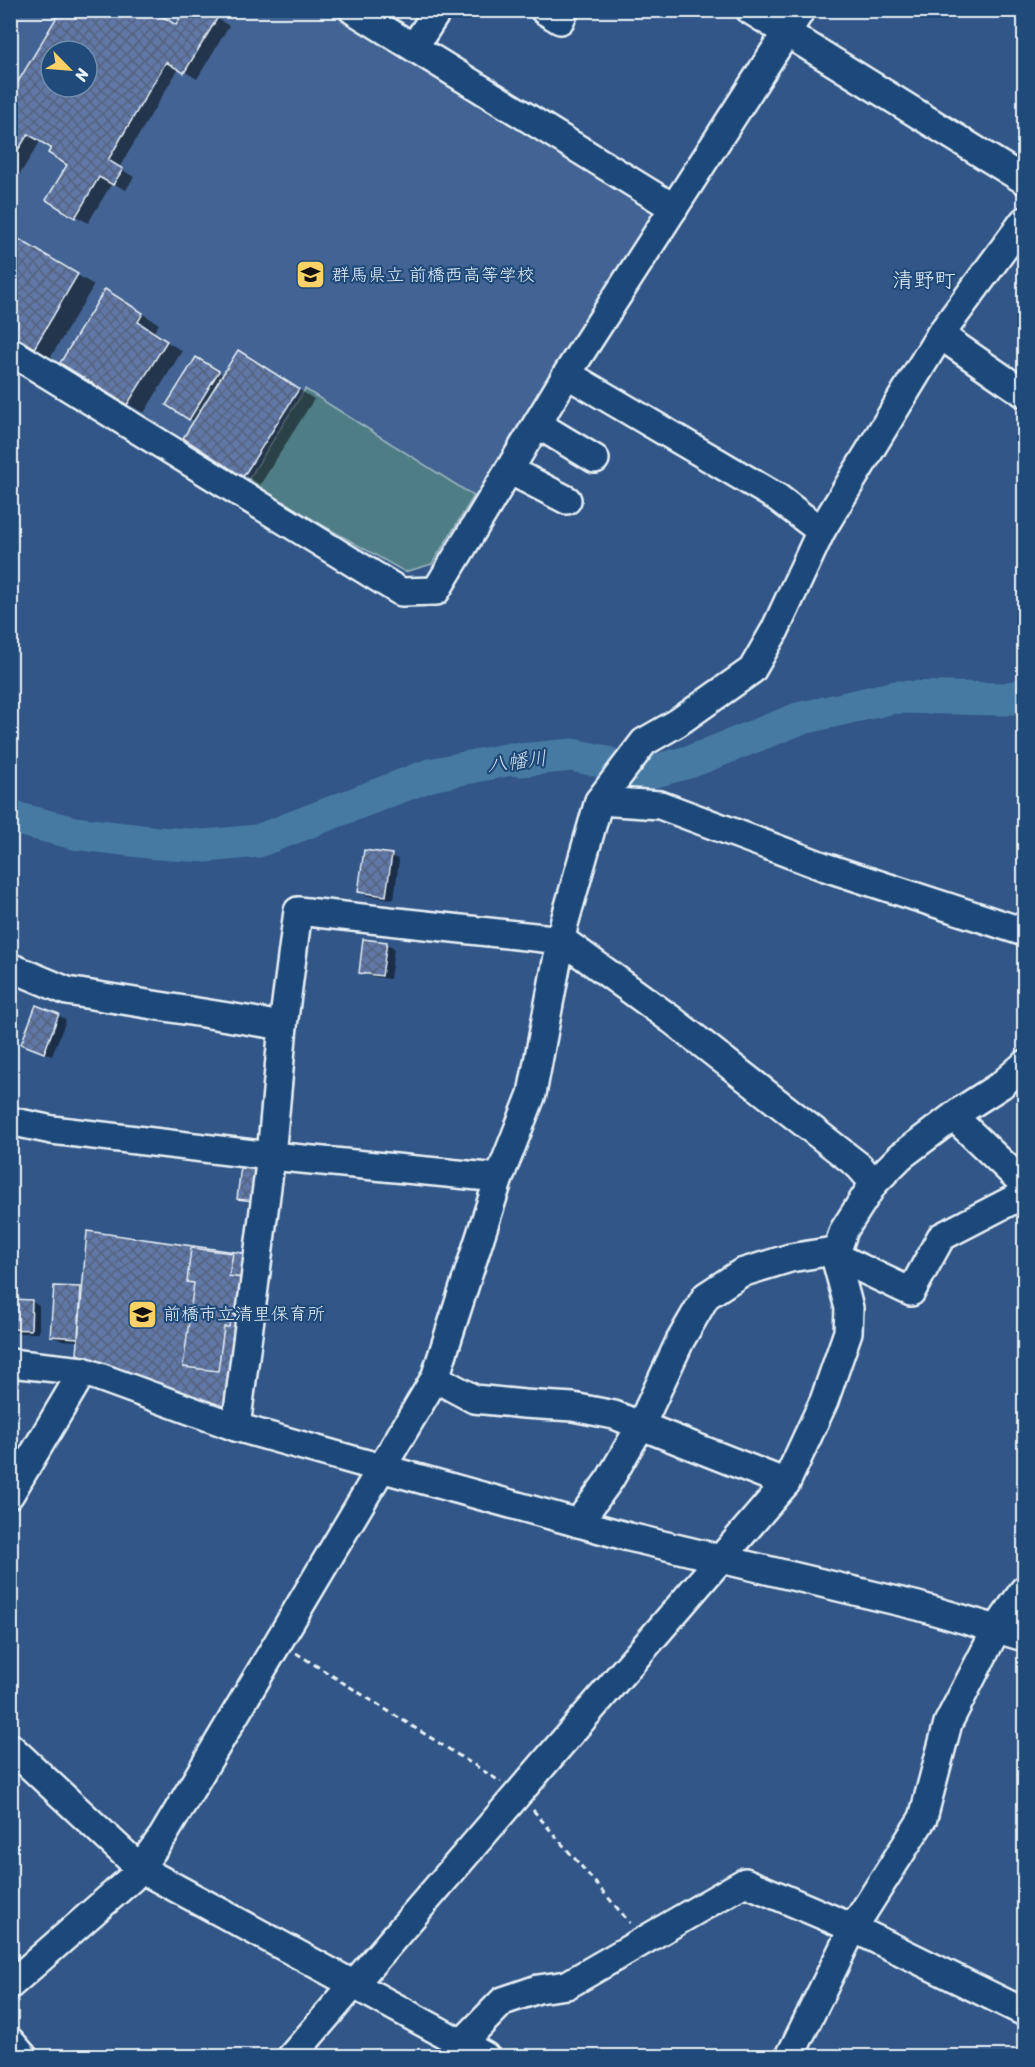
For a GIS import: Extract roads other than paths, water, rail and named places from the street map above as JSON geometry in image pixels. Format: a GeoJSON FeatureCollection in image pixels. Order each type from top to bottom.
{"type":"FeatureCollection","features":[{"type":"Feature","properties":{"kind":"street"},"geometry":{"type":"LineString","coordinates":[[353,10],[674,208]]}},
{"type":"Feature","properties":{"kind":"street"},"geometry":{"type":"LineString","coordinates":[[414,47],[438,10]]}},
{"type":"Feature","properties":{"kind":"street"},"geometry":{"type":"LineString","coordinates":[[544,10],[560,20],[565,10]]}},
{"type":"Feature","properties":{"kind":"street"},"geometry":{"type":"LineString","coordinates":[[750,10],[794,22],[1024,180]]}},
{"type":"Feature","properties":{"kind":"street"},"geometry":{"type":"LineString","coordinates":[[10,351],[400,592],[436,591],[567,374],[794,22]]}},
{"type":"Feature","properties":{"kind":"street"},"geometry":{"type":"LineString","coordinates":[[10,1985],[141,1869],[163,1836],[435,1378],[499,1178],[532,1094],[564,924],[600,801],[644,742],[677,723],[752,670],[775,630],[821,531],[940,335],[1024,221]]}},
{"type":"Feature","properties":{"kind":"street"},"geometry":{"type":"LineString","coordinates":[[940,335],[1024,393]]}},
{"type":"Feature","properties":{"kind":"street"},"geometry":{"type":"LineString","coordinates":[[567,374],[778,498],[821,531]]}},
{"type":"Feature","properties":{"kind":"street"},"geometry":{"type":"LineString","coordinates":[[537,424],[595,459]]}},
{"type":"Feature","properties":{"kind":"street"},"geometry":{"type":"LineString","coordinates":[[509,470],[567,500]]}},
{"type":"Feature","properties":{"kind":"street"},"geometry":{"type":"LineString","coordinates":[[600,801],[660,805],[825,867],[1024,932]]}},
{"type":"Feature","properties":{"kind":"street"},"geometry":{"type":"LineString","coordinates":[[236,1427],[271,1156],[298,911],[562,940],[672,1020],[859,1166],[874,1183]]}},
{"type":"Feature","properties":{"kind":"street"},"geometry":{"type":"LineString","coordinates":[[10,966],[67,991],[284,1026]]}},
{"type":"Feature","properties":{"kind":"street"},"geometry":{"type":"LineString","coordinates":[[292,2056],[786,1483],[824,1401],[848,1332],[849,1308],[835,1256],[844,1230],[874,1183],[901,1156],[962,1110],[1001,1085],[1024,1065]]}},
{"type":"Feature","properties":{"kind":"street"},"geometry":{"type":"LineString","coordinates":[[954,1118],[1024,1184]]}},
{"type":"Feature","properties":{"kind":"street"},"geometry":{"type":"LineString","coordinates":[[10,1121],[52,1130],[271,1156],[499,1178]]}},
{"type":"Feature","properties":{"kind":"street"},"geometry":{"type":"LineString","coordinates":[[579,1523],[610,1479],[640,1427],[680,1341],[706,1296],[741,1273],[780,1261],[826,1252],[911,1292],[941,1237],[1024,1194]]}},
{"type":"Feature","properties":{"kind":"street"},"geometry":{"type":"LineString","coordinates":[[10,1363],[82,1371],[236,1427],[381,1468],[579,1523],[918,1606],[1024,1637]]}},
{"type":"Feature","properties":{"kind":"street"},"geometry":{"type":"LineString","coordinates":[[10,1494],[82,1371]]}},
{"type":"Feature","properties":{"kind":"street"},"geometry":{"type":"LineString","coordinates":[[435,1378],[474,1399],[573,1407],[614,1415],[786,1483]]}},
{"type":"Feature","properties":{"kind":"street"},"geometry":{"type":"LineString","coordinates":[[790,2056],[853,1928],[923,1818],[948,1723],[996,1630],[1024,1590]]}},
{"type":"Feature","properties":{"kind":"street"},"geometry":{"type":"LineString","coordinates":[[10,1747],[141,1869],[354,1984],[456,2050],[485,2056]]}},
{"type":"Feature","properties":{"kind":"street"},"geometry":{"type":"LineString","coordinates":[[456,2050],[503,2001],[538,1989],[567,1985],[746,1882],[853,1928],[1024,2012]]}},
{"type":"Feature","properties":{"kind":"street"},"geometry":{"type":"LineString","coordinates":[[10,2041],[23,2056]]}},
{"type":"Feature","properties":{"kind":"waterway","name":"八幡川"},"geometry":{"type":"LineString","coordinates":[[10,817],[74,833],[157,843],[206,846],[258,841],[430,775],[511,759],[572,755],[601,761],[640,775],[692,761],[798,719],[895,697],[1005,699],[1024,695]]}},
{"type":"Feature","properties":{"kind":"place","name":"群馬県立 前橋西高等学校"},"geometry":{"type":"Point","coordinates":[311,275]}},
{"type":"Feature","properties":{"kind":"place","name":"前橋市立清里保育所"},"geometry":{"type":"Point","coordinates":[142,1314]}},
{"type":"Feature","properties":{"kind":"district","name":"清野町"},"geometry":{"type":"Point","coordinates":[924,280]}}]}
